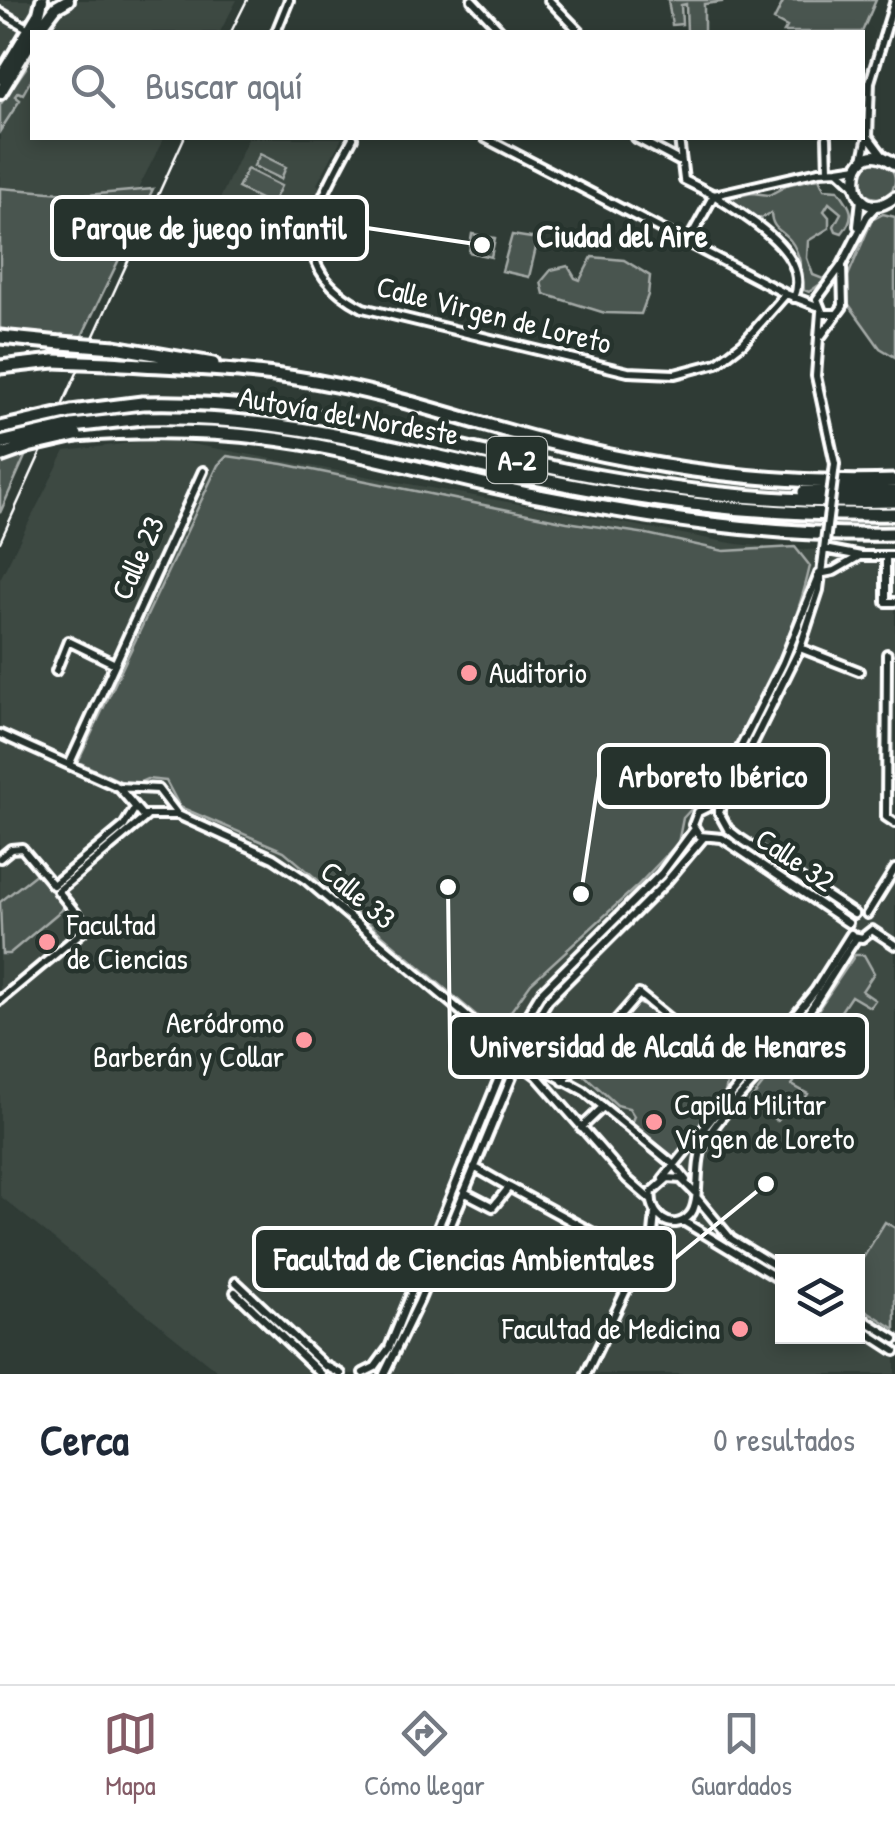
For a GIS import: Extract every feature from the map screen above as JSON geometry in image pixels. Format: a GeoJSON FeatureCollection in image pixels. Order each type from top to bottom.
{"type":"FeatureCollection","features":[{"type":"Feature","properties":{"kind":"highway"},"geometry":{"type":"LineString","coordinates":[[0,337],[115,347],[294,373],[550,442],[673,468],[774,479],[895,479]]}},
{"type":"Feature","properties":{"kind":"highway"},"geometry":{"type":"LineString","coordinates":[[0,366],[108,362],[325,382]]}},
{"type":"Feature","properties":{"kind":"highway","name":"A-2"},"geometry":{"type":"LineString","coordinates":[[0,428],[71,412],[142,403],[231,404],[321,415],[558,469],[704,492],[843,502],[895,501]]}},
{"type":"Feature","properties":{"kind":"highway","name":"Autovía del Nordeste"},"geometry":{"type":"LineString","coordinates":[[142,425],[229,418],[316,429],[613,494],[703,506],[841,515],[864,522],[895,518]]}},
{"type":"Feature","properties":{"kind":"highway"},"geometry":{"type":"LineString","coordinates":[[142,425],[315,446],[532,494],[734,528],[895,534]]}},
{"type":"Feature","properties":{"kind":"highway"},"geometry":{"type":"LineString","coordinates":[[0,456],[28,446],[142,425],[316,429]]}},
{"type":"Feature","properties":{"kind":"highway","name":"A-2"},"geometry":{"type":"LineString","coordinates":[[0,444],[72,426],[142,425]]}},
{"type":"Feature","properties":{"kind":"highway"},"geometry":{"type":"LineString","coordinates":[[704,492],[895,492]]}},
{"type":"Feature","properties":{"kind":"main road"},"geometry":{"type":"LineString","coordinates":[[34,30],[42,0],[56,7]]}},
{"type":"Feature","properties":{"kind":"main road"},"geometry":{"type":"LineString","coordinates":[[36,30],[56,7],[68,0]]}},
{"type":"Feature","properties":{"kind":"main road"},"geometry":{"type":"LineString","coordinates":[[0,78],[30,38]]}},
{"type":"Feature","properties":{"kind":"main road"},"geometry":{"type":"LineString","coordinates":[[0,93],[30,39]]}},
{"type":"Feature","properties":{"kind":"street"},"geometry":{"type":"LineString","coordinates":[[277,30],[289,0]]}},
{"type":"Feature","properties":{"kind":"street"},"geometry":{"type":"LineString","coordinates":[[472,0],[500,30]]}},
{"type":"Feature","properties":{"kind":"street"},"geometry":{"type":"LineString","coordinates":[[548,0],[578,30]]}},
{"type":"Feature","properties":{"kind":"street"},"geometry":{"type":"LineString","coordinates":[[854,185],[868,136],[870,82],[894,0]]}},
{"type":"Feature","properties":{"kind":"street"},"geometry":{"type":"LineString","coordinates":[[0,12],[30,32]]}},
{"type":"Feature","properties":{"kind":"street"},"geometry":{"type":"LineString","coordinates":[[868,136],[891,160]]}},
{"type":"Feature","properties":{"kind":"street","name":"Calle Virgen de Loreto"},"geometry":{"type":"LineString","coordinates":[[351,140],[316,209],[310,244],[321,277],[340,296],[362,308],[628,372],[675,374],[718,363],[794,297]]}},
{"type":"Feature","properties":{"kind":"street"},"geometry":{"type":"LineString","coordinates":[[489,140],[794,297],[836,314]]}},
{"type":"Feature","properties":{"kind":"street"},"geometry":{"type":"LineString","coordinates":[[640,140],[680,161]]}},
{"type":"Feature","properties":{"kind":"street"},"geometry":{"type":"LineString","coordinates":[[679,140],[684,180],[714,195],[789,254],[798,275],[794,297]]}},
{"type":"Feature","properties":{"kind":"street"},"geometry":{"type":"LineString","coordinates":[[827,140],[828,170]]}},
{"type":"Feature","properties":{"kind":"street"},"geometry":{"type":"LineString","coordinates":[[688,242],[714,195],[838,170],[873,157],[891,160]]}},
{"type":"Feature","properties":{"kind":"street"},"geometry":{"type":"LineString","coordinates":[[794,297],[818,296],[826,290],[854,239],[861,198],[838,170]]}},
{"type":"Feature","properties":{"kind":"street"},"geometry":{"type":"LineString","coordinates":[[861,198],[877,204],[893,201]]}},
{"type":"Feature","properties":{"kind":"street"},"geometry":{"type":"LineString","coordinates":[[854,239],[877,204]]}},
{"type":"Feature","properties":{"kind":"street"},"geometry":{"type":"LineString","coordinates":[[820,338],[843,306],[842,265]]}},
{"type":"Feature","properties":{"kind":"street"},"geometry":{"type":"LineString","coordinates":[[826,290],[836,290],[842,296]]}},
{"type":"Feature","properties":{"kind":"street"},"geometry":{"type":"LineString","coordinates":[[236,1282],[324,1366],[353,1373],[376,1367],[388,1348],[503,1068],[499,1054],[540,994],[661,874],[694,829],[695,815],[708,808],[783,663],[822,574],[834,560],[827,548],[835,464],[816,376],[820,338],[818,296]]}},
{"type":"Feature","properties":{"kind":"street","name":"Calle 23"},"geometry":{"type":"LineString","coordinates":[[69,765],[203,471]]}},
{"type":"Feature","properties":{"kind":"street"},"geometry":{"type":"LineString","coordinates":[[827,548],[861,556],[891,556],[886,602],[895,602]]}},
{"type":"Feature","properties":{"kind":"street"},"geometry":{"type":"LineString","coordinates":[[822,574],[861,556]]}},
{"type":"Feature","properties":{"kind":"street"},"geometry":{"type":"LineString","coordinates":[[719,812],[800,648],[822,574]]}},
{"type":"Feature","properties":{"kind":"street"},"geometry":{"type":"LineString","coordinates":[[56,670],[68,641],[115,664]]}},
{"type":"Feature","properties":{"kind":"street"},"geometry":{"type":"LineString","coordinates":[[800,648],[860,670]]}},
{"type":"Feature","properties":{"kind":"street"},"geometry":{"type":"LineString","coordinates":[[886,654],[886,817],[895,823]]}},
{"type":"Feature","properties":{"kind":"street"},"geometry":{"type":"LineString","coordinates":[[0,734],[118,787],[158,789],[165,801],[158,814],[146,817],[56,888]]}},
{"type":"Feature","properties":{"kind":"street"},"geometry":{"type":"LineString","coordinates":[[118,787],[146,817]]}},
{"type":"Feature","properties":{"kind":"street"},"geometry":{"type":"LineString","coordinates":[[56,888],[124,826],[140,790]]}},
{"type":"Feature","properties":{"kind":"street","name":"Calle 33"},"geometry":{"type":"LineString","coordinates":[[165,801],[178,815],[289,867],[490,1036],[508,1043]]}},
{"type":"Feature","properties":{"kind":"street"},"geometry":{"type":"LineString","coordinates":[[694,829],[704,837],[715,836],[724,822],[719,812],[708,808]]}},
{"type":"Feature","properties":{"kind":"street","name":"Calle 33"},"geometry":{"type":"LineString","coordinates":[[158,814],[178,815]]}},
{"type":"Feature","properties":{"kind":"street","name":"Calle 32"},"geometry":{"type":"LineString","coordinates":[[724,822],[738,837],[854,914]]}},
{"type":"Feature","properties":{"kind":"street","name":"Calle 32"},"geometry":{"type":"LineString","coordinates":[[715,836],[848,923]]}},
{"type":"Feature","properties":{"kind":"street"},"geometry":{"type":"LineString","coordinates":[[586,1374],[653,1234],[654,1212],[651,1200],[581,1128],[527,1064],[528,1031],[548,1000],[667,881],[704,837]]}},
{"type":"Feature","properties":{"kind":"street"},"geometry":{"type":"LineString","coordinates":[[0,858],[22,848],[83,922],[83,931],[0,1000]]}},
{"type":"Feature","properties":{"kind":"street"},"geometry":{"type":"LineString","coordinates":[[867,914],[895,870]]}},
{"type":"Feature","properties":{"kind":"street"},"geometry":{"type":"LineString","coordinates":[[853,936],[848,923],[854,914],[867,914]]}},
{"type":"Feature","properties":{"kind":"street"},"geometry":{"type":"LineString","coordinates":[[853,936],[866,937],[872,930],[867,914]]}},
{"type":"Feature","properties":{"kind":"street"},"geometry":{"type":"LineString","coordinates":[[872,930],[895,945]]}},
{"type":"Feature","properties":{"kind":"street"},"geometry":{"type":"LineString","coordinates":[[651,1200],[674,1165],[815,991],[853,936]]}},
{"type":"Feature","properties":{"kind":"street"},"geometry":{"type":"LineString","coordinates":[[653,1234],[693,1211],[703,1145],[785,1046],[853,936]]}},
{"type":"Feature","properties":{"kind":"street"},"geometry":{"type":"LineString","coordinates":[[563,1081],[639,994],[744,1080]]}},
{"type":"Feature","properties":{"kind":"street","name":"Calle 33"},"geometry":{"type":"LineString","coordinates":[[490,1036],[499,1054]]}},
{"type":"Feature","properties":{"kind":"street"},"geometry":{"type":"LineString","coordinates":[[508,1043],[526,1047]]}},
{"type":"Feature","properties":{"kind":"street"},"geometry":{"type":"LineString","coordinates":[[384,1374],[419,1302],[514,1072],[527,1064]]}},
{"type":"Feature","properties":{"kind":"street"},"geometry":{"type":"LineString","coordinates":[[527,1064],[584,1091],[603,1106],[674,1165],[720,1230],[775,1265]]}},
{"type":"Feature","properties":{"kind":"street"},"geometry":{"type":"LineString","coordinates":[[503,1068],[514,1072]]}},
{"type":"Feature","properties":{"kind":"street"},"geometry":{"type":"LineString","coordinates":[[581,1128],[603,1106]]}},
{"type":"Feature","properties":{"kind":"street"},"geometry":{"type":"LineString","coordinates":[[474,1167],[632,1254]]}},
{"type":"Feature","properties":{"kind":"street"},"geometry":{"type":"LineString","coordinates":[[662,1181],[675,1178],[687,1182]]}},
{"type":"Feature","properties":{"kind":"street"},"geometry":{"type":"LineString","coordinates":[[464,1192],[494,1207],[509,1186]]}},
{"type":"Feature","properties":{"kind":"street"},"geometry":{"type":"LineString","coordinates":[[654,1212],[670,1222]]}},
{"type":"Feature","properties":{"kind":"street"},"geometry":{"type":"LineString","coordinates":[[683,1220],[775,1277]]}},
{"type":"Feature","properties":{"kind":"street"},"geometry":{"type":"LineString","coordinates":[[235,1292],[321,1374]]}},
{"type":"Feature","properties":{"kind":"street"},"geometry":{"type":"LineString","coordinates":[[865,1320],[895,1339]]}},
{"type":"Feature","properties":{"kind":"street"},"geometry":{"type":"LineString","coordinates":[[865,1331],[895,1350]]}},
{"type":"Feature","properties":{"kind":"shaded area"},"geometry":{"type":"Polygon","coordinates":[[[0,0],[35,0],[36,8],[31,17],[11,14],[0,8],[0,0]]]}},
{"type":"Feature","properties":{"kind":"shaded area"},"geometry":{"type":"Polygon","coordinates":[[[66,0],[237,0],[221,30],[47,30],[66,0]]]}},
{"type":"Feature","properties":{"kind":"shaded area"},"geometry":{"type":"Polygon","coordinates":[[[668,0],[722,0],[704,4],[704,30],[687,30],[686,4],[681,5],[682,24],[672,25],[668,0]]]}},
{"type":"Feature","properties":{"kind":"shaded area"},"geometry":{"type":"Polygon","coordinates":[[[784,0],[876,0],[863,30],[785,30],[787,27],[774,20],[784,0]]]}},
{"type":"Feature","properties":{"kind":"shaded area"},"geometry":{"type":"Polygon","coordinates":[[[0,17],[21,36],[0,70],[0,17]]]}},
{"type":"Feature","properties":{"kind":"shaded area"},"geometry":{"type":"Polygon","coordinates":[[[30,54],[30,82],[23,94],[18,92],[15,96],[20,100],[0,131],[0,105],[26,68],[30,54]]]}},
{"type":"Feature","properties":{"kind":"shaded area"},"geometry":{"type":"Polygon","coordinates":[[[30,56],[30,140],[163,140],[137,191],[87,195],[0,188],[0,104],[30,56]]]}},
{"type":"Feature","properties":{"kind":"shaded area"},"geometry":{"type":"Polygon","coordinates":[[[247,140],[341,140],[317,184],[320,187],[298,249],[286,262],[209,223],[247,140]]]}},
{"type":"Feature","properties":{"kind":"shaded area"},"geometry":{"type":"Polygon","coordinates":[[[260,154],[286,167],[281,179],[254,166],[260,154]]]}},
{"type":"Feature","properties":{"kind":"shaded area"},"geometry":{"type":"Polygon","coordinates":[[[877,162],[890,167],[895,180],[890,193],[877,198],[864,193],[859,180],[864,167],[877,162]]]}},
{"type":"Feature","properties":{"kind":"shaded area"},"geometry":{"type":"Polygon","coordinates":[[[247,169],[281,186],[272,205],[238,188],[247,169]]]}},
{"type":"Feature","properties":{"kind":"shaded area"},"geometry":{"type":"Polygon","coordinates":[[[819,178],[824,189],[838,190],[851,216],[842,233],[834,226],[841,213],[829,203],[824,211],[829,217],[829,228],[808,241],[807,258],[813,275],[826,280],[809,292],[804,290],[796,251],[775,226],[771,213],[759,219],[735,206],[729,198],[752,193],[769,195],[790,184],[819,178]]]}},
{"type":"Feature","properties":{"kind":"shaded area"},"geometry":{"type":"Polygon","coordinates":[[[0,188],[87,195],[153,189],[81,338],[0,332],[0,188]]]}},
{"type":"Feature","properties":{"kind":"shaded area"},"geometry":{"type":"Polygon","coordinates":[[[883,214],[895,217],[895,357],[880,348],[845,299],[845,283],[872,220],[883,214]]]}},
{"type":"Feature","properties":{"kind":"shaded area"},"geometry":{"type":"Polygon","coordinates":[[[472,234],[495,238],[491,257],[469,252],[472,234]]]}},
{"type":"Feature","properties":{"kind":"shaded area"},"geometry":{"type":"Polygon","coordinates":[[[512,235],[538,239],[529,277],[502,271],[512,235]]]}},
{"type":"Feature","properties":{"kind":"shaded area"},"geometry":{"type":"Polygon","coordinates":[[[592,257],[624,260],[650,276],[641,314],[605,313],[544,294],[541,282],[551,270],[568,266],[580,280],[592,257]]]}},
{"type":"Feature","properties":{"kind":"shaded area"},"geometry":{"type":"Polygon","coordinates":[[[164,439],[737,544],[797,550],[895,548],[895,1374],[221,1374],[0,1196],[0,579],[65,451],[164,439]]]}},
{"type":"Feature","properties":{"kind":"shaded area"},"geometry":{"type":"Polygon","coordinates":[[[27,452],[0,513],[0,462],[27,452]]]}},
{"type":"Feature","properties":{"kind":"shaded area"},"geometry":{"type":"Polygon","coordinates":[[[227,456],[724,551],[795,547],[810,566],[780,657],[708,803],[697,803],[683,818],[678,843],[531,983],[496,1032],[284,851],[180,807],[166,781],[147,779],[131,786],[78,762],[218,465],[227,456]]]}},
{"type":"Feature","properties":{"kind":"shaded area"},"geometry":{"type":"Polygon","coordinates":[[[37,873],[65,907],[9,954],[2,954],[0,902],[37,873]]]}},
{"type":"Feature","properties":{"kind":"shaded area"},"geometry":{"type":"Polygon","coordinates":[[[855,955],[864,955],[874,973],[862,991],[875,1000],[870,1007],[851,996],[792,1085],[808,1094],[801,1105],[792,1100],[777,1121],[750,1101],[855,955]]]}},
{"type":"Feature","properties":{"kind":"shaded area"},"geometry":{"type":"Polygon","coordinates":[[[638,1003],[664,1021],[693,1055],[727,1084],[724,1097],[674,1157],[631,1124],[634,1116],[629,1108],[617,1105],[583,1074],[588,1062],[638,1003]]]}},
{"type":"Feature","properties":{"kind":"shaded area"},"geometry":{"type":"Polygon","coordinates":[[[885,1222],[895,1228],[895,1329],[865,1310],[865,1255],[885,1222]]]}},
{"type":"Feature","properties":{"kind":"railway"},"geometry":{"type":"LineString","coordinates":[[232,30],[247,0]]}},
{"type":"Feature","properties":{"kind":"railway"},"geometry":{"type":"LineString","coordinates":[[0,542],[183,140]]}},
{"type":"Feature","properties":{"kind":"place","name":"Parque de juego infantil"},"geometry":{"type":"Point","coordinates":[482,245]}},
{"type":"Feature","properties":{"kind":"place","name":"Auditorio"},"geometry":{"type":"Point","coordinates":[469,673]}},
{"type":"Feature","properties":{"kind":"place","name":"Universidad de Alcalá de Henares"},"geometry":{"type":"Point","coordinates":[448,887]}},
{"type":"Feature","properties":{"kind":"place","name":"Arboreto Ibérico"},"geometry":{"type":"Point","coordinates":[581,894]}},
{"type":"Feature","properties":{"kind":"place","name":"Facultad de Ciencias"},"geometry":{"type":"Point","coordinates":[47,942]}},
{"type":"Feature","properties":{"kind":"place","name":"Aeródromo Barberán y Collar"},"geometry":{"type":"Point","coordinates":[304,1040]}},
{"type":"Feature","properties":{"kind":"place","name":"Capilla Militar Virgen de Loreto"},"geometry":{"type":"Point","coordinates":[654,1122]}},
{"type":"Feature","properties":{"kind":"place","name":"Facultad de Ciencias Ambientales"},"geometry":{"type":"Point","coordinates":[766,1184]}},
{"type":"Feature","properties":{"kind":"place","name":"Facultad de Medicina"},"geometry":{"type":"Point","coordinates":[740,1329]}},
{"type":"Feature","properties":{"kind":"district","name":"Ciudad del Aire"},"geometry":{"type":"Point","coordinates":[622,236]}}]}
